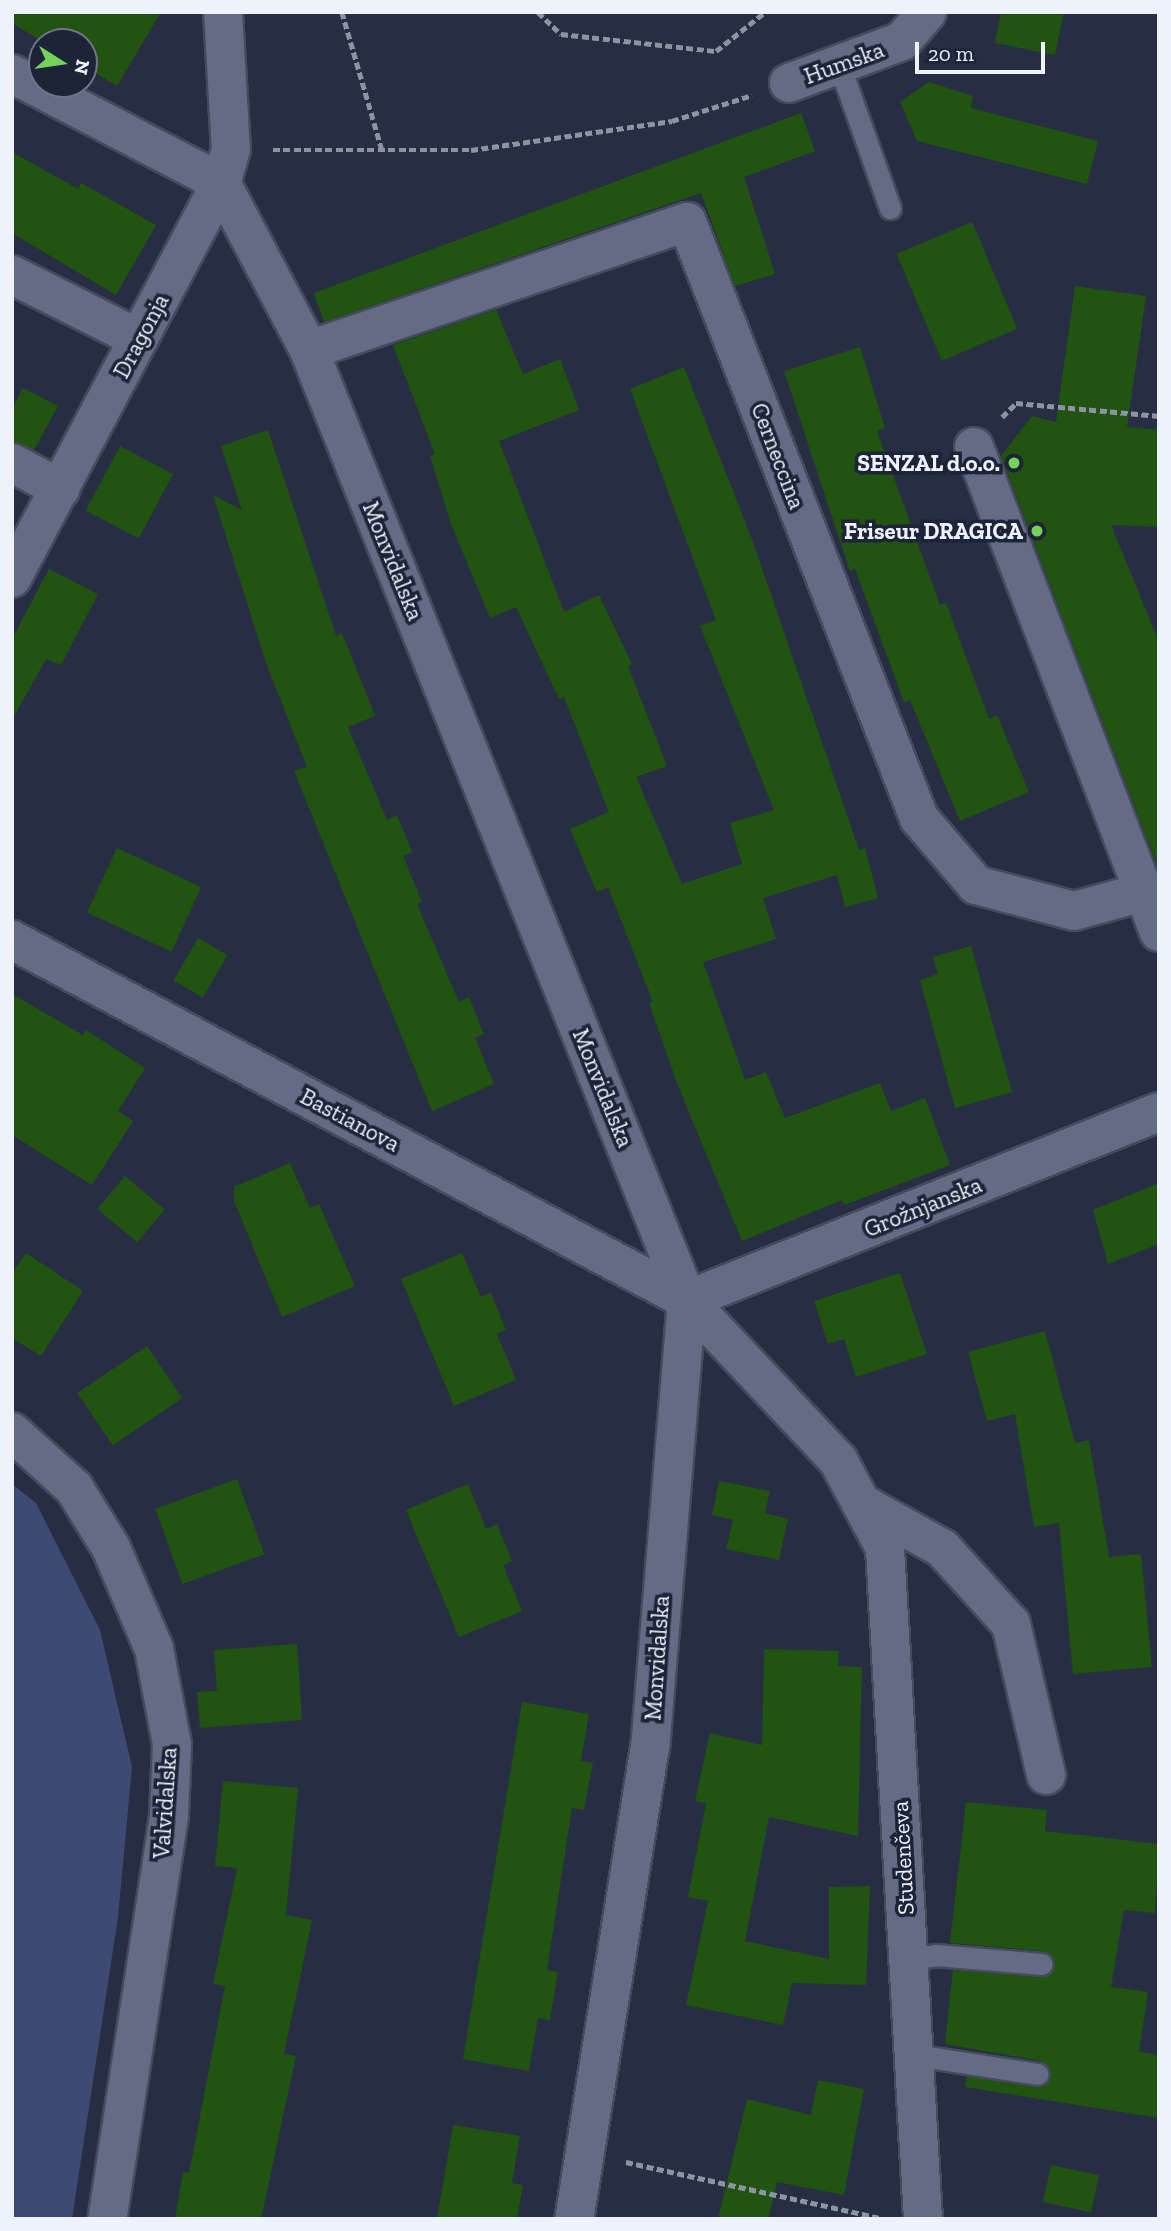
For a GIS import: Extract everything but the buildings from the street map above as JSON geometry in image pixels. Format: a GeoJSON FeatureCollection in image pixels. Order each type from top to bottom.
{"type":"FeatureCollection","features":[{"type":"Feature","properties":{"kind":"street","name":"Monvidalska"},"geometry":{"type":"LineString","coordinates":[[223,12],[226,166],[309,350],[687,1300],[650,1746],[574,2219]]}},
{"type":"Feature","properties":{"kind":"street","name":"Humska"},"geometry":{"type":"LineString","coordinates":[[789,83],[902,41],[927,12]]}},
{"type":"Feature","properties":{"kind":"street"},"geometry":{"type":"LineString","coordinates":[[12,74],[226,166]]}},
{"type":"Feature","properties":{"kind":"street","name":"Dragonja"},"geometry":{"type":"LineString","coordinates":[[12,578],[139,339],[226,166]]}},
{"type":"Feature","properties":{"kind":"street","name":"Cerneccina"},"geometry":{"type":"LineString","coordinates":[[309,350],[687,222],[919,818],[976,885],[1074,911],[1144,892]]}},
{"type":"Feature","properties":{"kind":"street"},"geometry":{"type":"LineString","coordinates":[[12,275],[139,339]]}},
{"type":"Feature","properties":{"kind":"street"},"geometry":{"type":"LineString","coordinates":[[974,447],[1159,932]]}},
{"type":"Feature","properties":{"kind":"street"},"geometry":{"type":"LineString","coordinates":[[12,463],[61,489]]}},
{"type":"Feature","properties":{"kind":"street","name":"Bastianova"},"geometry":{"type":"LineString","coordinates":[[12,940],[687,1300]]}},
{"type":"Feature","properties":{"kind":"street","name":"Grožnjanska"},"geometry":{"type":"LineString","coordinates":[[687,1300],[1159,1112]]}},
{"type":"Feature","properties":{"kind":"street","name":"Studenčeva"},"geometry":{"type":"LineString","coordinates":[[687,1300],[838,1460],[886,1548],[923,2219]]}},
{"type":"Feature","properties":{"kind":"street","name":"Valvidalska"},"geometry":{"type":"LineString","coordinates":[[12,1432],[74,1488],[111,1548],[155,1650],[172,1744],[169,1816],[107,2219]]}},
{"type":"Feature","properties":{"kind":"street"},"geometry":{"type":"LineString","coordinates":[[861,1503],[942,1548],[1011,1624],[1046,1776]]}},
{"type":"Feature","properties":{"kind":"lane"},"geometry":{"type":"LineString","coordinates":[[839,64],[890,208]]}},
{"type":"Feature","properties":{"kind":"lane"},"geometry":{"type":"LineString","coordinates":[[909,1959],[936,1955],[1042,1964]]}},
{"type":"Feature","properties":{"kind":"lane"},"geometry":{"type":"LineString","coordinates":[[915,2055],[1038,2074]]}},
{"type":"Feature","properties":{"kind":"path"},"geometry":{"type":"LineString","coordinates":[[342,12],[382,150]]}},
{"type":"Feature","properties":{"kind":"path"},"geometry":{"type":"LineString","coordinates":[[538,12],[561,34],[716,51],[765,12]]}},
{"type":"Feature","properties":{"kind":"path"},"geometry":{"type":"LineString","coordinates":[[226,166],[382,150],[471,150],[672,121],[789,83]]}},
{"type":"Feature","properties":{"kind":"path"},"geometry":{"type":"LineString","coordinates":[[974,447],[1016,403],[1159,416]]}},
{"type":"Feature","properties":{"kind":"path"},"geometry":{"type":"LineString","coordinates":[[584,2154],[885,2219]]}},
{"type":"Feature","properties":{"kind":"shaded area"},"geometry":{"type":"Polygon","coordinates":[[[12,1484],[36,1503],[100,1630],[132,1767],[118,1917],[72,2219],[12,2219],[12,1484]]]}},
{"type":"Feature","properties":{"kind":"place","name":"SENZAL d.o.o."},"geometry":{"type":"Point","coordinates":[1014,463]}},
{"type":"Feature","properties":{"kind":"place","name":"Friseur DRAGICA"},"geometry":{"type":"Point","coordinates":[1037,531]}}]}
